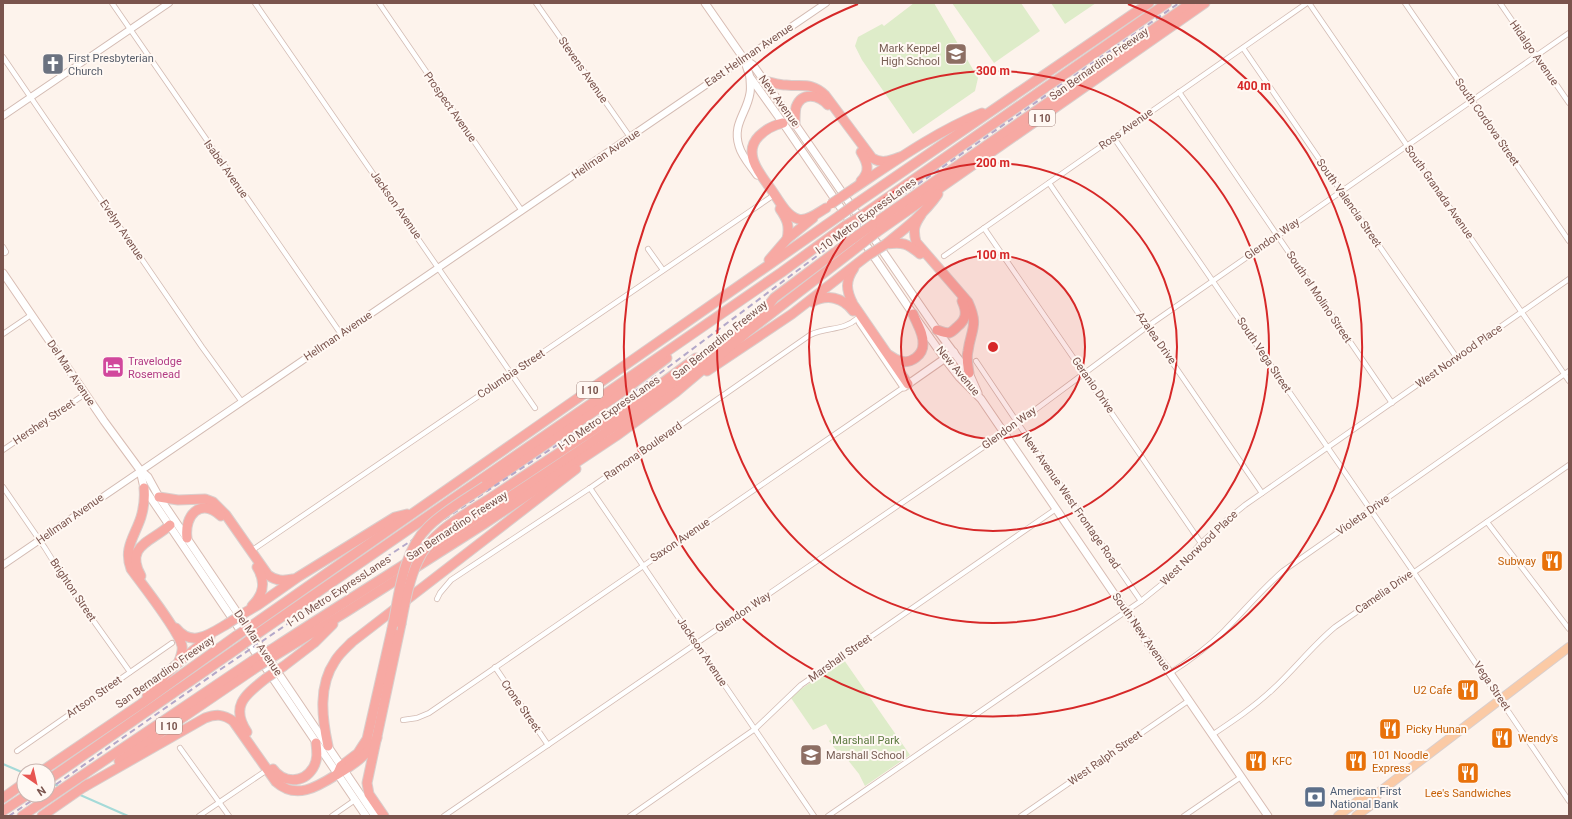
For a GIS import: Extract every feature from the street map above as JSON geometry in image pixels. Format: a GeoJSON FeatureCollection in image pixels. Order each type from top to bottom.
{"type":"FeatureCollection","features":[{"type":"Feature","properties":{"kind":"highway","name":"San Bernardino Freeway"},"geometry":{"type":"LineString","coordinates":[[55,763],[546,421],[763,267],[1149,3]]}},
{"type":"Feature","properties":{"kind":"highway","name":"I-10 Metro ExpressLanes"},"geometry":{"type":"LineString","coordinates":[[56,775],[1167,3]]}},
{"type":"Feature","properties":{"kind":"highway","name":"I-10 Metro ExpressLanes"},"geometry":{"type":"LineString","coordinates":[[874,229],[1191,3]]}},
{"type":"Feature","properties":{"kind":"highway","name":"San Bernardino Freeway"},"geometry":{"type":"LineString","coordinates":[[274,652],[346,612],[616,436],[676,392],[874,229],[942,188],[1205,3]]}},
{"type":"Feature","properties":{"kind":"highway"},"geometry":{"type":"LineString","coordinates":[[764,81],[786,85],[809,85],[820,90],[872,158],[879,162],[887,162],[900,157]]}},
{"type":"Feature","properties":{"kind":"highway"},"geometry":{"type":"LineString","coordinates":[[795,124],[796,108],[802,99],[807,96],[817,97],[831,108],[860,150],[868,165],[868,172],[864,178],[850,191]]}},
{"type":"Feature","properties":{"kind":"highway"},"geometry":{"type":"LineString","coordinates":[[763,267],[788,239],[829,206],[900,157],[963,121],[999,107]]}},
{"type":"Feature","properties":{"kind":"highway"},"geometry":{"type":"LineString","coordinates":[[783,123],[769,128],[753,142],[751,150],[752,159],[756,167],[782,205],[790,214],[798,219],[806,219],[829,206]]}},
{"type":"Feature","properties":{"kind":"highway"},"geometry":{"type":"LineString","coordinates":[[942,188],[915,224],[914,233],[916,242],[968,302],[972,310],[974,329],[968,351],[967,362],[969,373]]}},
{"type":"Feature","properties":{"kind":"highway"},"geometry":{"type":"LineString","coordinates":[[771,196],[788,221],[788,239]]}},
{"type":"Feature","properties":{"kind":"highway"},"geometry":{"type":"LineString","coordinates":[[676,392],[740,350],[801,307],[867,256],[886,244],[921,215]]}},
{"type":"Feature","properties":{"kind":"highway","name":"I-10 Metro ExpressLanes"},"geometry":{"type":"LineString","coordinates":[[22,816],[71,782],[274,652],[633,413],[765,310],[774,298],[857,242]]}},
{"type":"Feature","properties":{"kind":"highway"},"geometry":{"type":"LineString","coordinates":[[886,244],[900,242],[910,246],[924,258],[960,299],[965,308],[966,316],[964,322],[952,332],[948,333],[937,330]]}},
{"type":"Feature","properties":{"kind":"highway"},"geometry":{"type":"LineString","coordinates":[[858,263],[846,284],[848,294],[853,304],[889,355],[906,386]]}},
{"type":"Feature","properties":{"kind":"highway"},"geometry":{"type":"LineString","coordinates":[[341,770],[358,753],[367,739],[407,565],[411,552],[418,538],[440,517],[618,395],[782,272]]}},
{"type":"Feature","properties":{"kind":"highway"},"geometry":{"type":"LineString","coordinates":[[801,307],[817,299],[830,297],[838,298],[851,309],[858,318]]}},
{"type":"Feature","properties":{"kind":"highway"},"geometry":{"type":"LineString","coordinates":[[384,816],[369,794],[368,783],[411,577],[426,546],[438,534],[639,400],[774,298]]}},
{"type":"Feature","properties":{"kind":"highway"},"geometry":{"type":"LineString","coordinates":[[889,355],[902,362],[908,362],[920,353],[923,347],[922,337],[913,314]]}},
{"type":"Feature","properties":{"kind":"highway"},"geometry":{"type":"LineString","coordinates":[[328,746],[324,721],[324,687],[328,674],[335,660],[352,642],[540,498],[616,436]]}},
{"type":"Feature","properties":{"kind":"highway"},"geometry":{"type":"LineString","coordinates":[[144,488],[145,503],[141,518],[128,551],[129,563],[131,569],[172,626],[179,639],[182,648],[179,661]]}},
{"type":"Feature","properties":{"kind":"highway"},"geometry":{"type":"LineString","coordinates":[[159,497],[178,500],[206,499],[213,502],[226,515],[265,571],[273,578],[281,581],[298,577]]}},
{"type":"Feature","properties":{"kind":"highway"},"geometry":{"type":"LineString","coordinates":[[187,538],[186,530],[188,521],[190,516],[196,511],[212,509],[220,515],[258,569],[262,578],[263,591],[246,612]]}},
{"type":"Feature","properties":{"kind":"highway"},"geometry":{"type":"LineString","coordinates":[[170,526],[143,544],[135,557],[136,565],[140,574],[174,625],[185,636],[191,639],[207,636],[258,606],[298,577],[395,518],[416,511]]}},
{"type":"Feature","properties":{"kind":"highway"},"geometry":{"type":"LineString","coordinates":[[316,743],[317,758],[312,770],[298,780],[285,779],[276,772],[246,730],[239,713],[243,698],[249,692],[314,643],[346,612]]}},
{"type":"Feature","properties":{"kind":"highway"},"geometry":{"type":"LineString","coordinates":[[140,704],[158,682],[179,661],[227,624]]}},
{"type":"Feature","properties":{"kind":"highway","name":"I 10"},"geometry":{"type":"LineString","coordinates":[[42,816],[68,799],[254,664]]}},
{"type":"Feature","properties":{"kind":"highway"},"geometry":{"type":"LineString","coordinates":[[84,787],[206,718],[218,714],[228,717],[233,721],[281,786],[294,791],[311,789],[320,786],[341,770],[363,757],[372,747],[377,738]]}},
{"type":"Feature","properties":{"kind":"highway"},"geometry":{"type":"LineString","coordinates":[[3,798],[16,789]]}},
{"type":"Feature","properties":{"kind":"highway"},"geometry":{"type":"LineString","coordinates":[[3,811],[16,802]]}},
{"type":"Feature","properties":{"kind":"main road","name":"New Avenue"},"geometry":{"type":"LineString","coordinates":[[705,3],[744,59],[750,77],[913,314],[959,377],[981,399]]}},
{"type":"Feature","properties":{"kind":"main road","name":"New Avenue"},"geometry":{"type":"LineString","coordinates":[[744,59],[753,65],[937,330],[969,373],[981,399]]}},
{"type":"Feature","properties":{"kind":"main road"},"geometry":{"type":"LineString","coordinates":[[750,77],[750,92],[738,125],[738,140],[742,153],[771,196]]}},
{"type":"Feature","properties":{"kind":"main road","name":"Del Mar Avenue"},"geometry":{"type":"LineString","coordinates":[[3,273],[85,394],[140,470],[148,477],[159,497],[328,746],[355,800],[366,816]]}},
{"type":"Feature","properties":{"kind":"main road"},"geometry":{"type":"LineString","coordinates":[[858,318],[906,386]]}},
{"type":"Feature","properties":{"kind":"main road","name":"Saxon Avenue"},"geometry":{"type":"LineString","coordinates":[[906,386],[954,352]]}},
{"type":"Feature","properties":{"kind":"main road"},"geometry":{"type":"LineString","coordinates":[[981,399],[1004,433]]}},
{"type":"Feature","properties":{"kind":"main road","name":"South New Avenue"},"geometry":{"type":"LineString","coordinates":[[1004,433],[1268,816]]}},
{"type":"Feature","properties":{"kind":"main road","name":"Del Mar Avenue"},"geometry":{"type":"LineString","coordinates":[[140,470],[144,488],[316,743],[341,770],[375,816]]}},
{"type":"Feature","properties":{"kind":"main road"},"geometry":{"type":"LineString","coordinates":[[1338,816],[1367,794],[1378,792],[1569,647]]}},
{"type":"Feature","properties":{"kind":"main road"},"geometry":{"type":"LineString","coordinates":[[1356,816],[1374,803],[1378,792]]}},
{"type":"Feature","properties":{"kind":"street","name":"Isabel Avenue"},"geometry":{"type":"LineString","coordinates":[[112,3],[340,334]]}},
{"type":"Feature","properties":{"kind":"street"},"geometry":{"type":"LineString","coordinates":[[3,116],[169,3]]}},
{"type":"Feature","properties":{"kind":"street","name":"Jackson Avenue"},"geometry":{"type":"LineString","coordinates":[[256,3],[535,408]]}},
{"type":"Feature","properties":{"kind":"street","name":"Prospect Avenue"},"geometry":{"type":"LineString","coordinates":[[379,3],[522,211]]}},
{"type":"Feature","properties":{"kind":"street","name":"Stevens Avenue"},"geometry":{"type":"LineString","coordinates":[[536,3],[630,137]]}},
{"type":"Feature","properties":{"kind":"street","name":"East Hellman Avenue"},"geometry":{"type":"LineString","coordinates":[[673,107],[826,3]]}},
{"type":"Feature","properties":{"kind":"street","name":"Ross Avenue"},"geometry":{"type":"LineString","coordinates":[[944,256],[1308,3]]}},
{"type":"Feature","properties":{"kind":"street","name":"South Granada Avenue"},"geometry":{"type":"LineString","coordinates":[[1308,3],[1569,381]]}},
{"type":"Feature","properties":{"kind":"street","name":"South Cordova Street"},"geometry":{"type":"LineString","coordinates":[[1405,3],[1569,242]]}},
{"type":"Feature","properties":{"kind":"street","name":"Hidalgo Avenue"},"geometry":{"type":"LineString","coordinates":[[1500,3],[1569,103]]}},
{"type":"Feature","properties":{"kind":"street","name":"Glendon Way"},"geometry":{"type":"LineString","coordinates":[[444,816],[1004,433],[1148,326],[1569,33]]}},
{"type":"Feature","properties":{"kind":"street","name":"South Valencia Street"},"geometry":{"type":"LineString","coordinates":[[1243,48],[1457,358]]}},
{"type":"Feature","properties":{"kind":"street","name":"Evelyn Avenue"},"geometry":{"type":"LineString","coordinates":[[3,57],[202,347],[242,402]]}},
{"type":"Feature","properties":{"kind":"street","name":"South el Molino Street"},"geometry":{"type":"LineString","coordinates":[[1179,92],[1392,402]]}},
{"type":"Feature","properties":{"kind":"street","name":"Hellman Avenue"},"geometry":{"type":"LineString","coordinates":[[3,565],[673,107]]}},
{"type":"Feature","properties":{"kind":"street","name":"South Vega Street"},"geometry":{"type":"LineString","coordinates":[[1114,138],[1413,572]]}},
{"type":"Feature","properties":{"kind":"street","name":"Azalea Drive"},"geometry":{"type":"LineString","coordinates":[[1049,183],[1262,493]]}},
{"type":"Feature","properties":{"kind":"street","name":"Columbia Street"},"geometry":{"type":"LineString","coordinates":[[251,551],[771,196]]}},
{"type":"Feature","properties":{"kind":"street","name":"Geranio Drive"},"geometry":{"type":"LineString","coordinates":[[984,228],[1201,543]]}},
{"type":"Feature","properties":{"kind":"street"},"geometry":{"type":"LineString","coordinates":[[3,247],[6,252],[5,253]]}},
{"type":"Feature","properties":{"kind":"street"},"geometry":{"type":"LineString","coordinates":[[648,249],[663,270]]}},
{"type":"Feature","properties":{"kind":"street","name":"West Norwood Place"},"geometry":{"type":"LineString","coordinates":[[828,816],[1140,601],[1172,576],[1201,543],[1229,518],[1262,493],[1569,279]]}},
{"type":"Feature","properties":{"kind":"street"},"geometry":{"type":"LineString","coordinates":[[3,334],[31,314]]}},
{"type":"Feature","properties":{"kind":"street","name":"Ramona Boulevard"},"geometry":{"type":"LineString","coordinates":[[437,599],[451,580],[590,488],[810,335],[819,331],[845,327],[858,318]]}},
{"type":"Feature","properties":{"kind":"street","name":"New Avenue West Frontage Road"},"geometry":{"type":"LineString","coordinates":[[976,361],[1140,601]]}},
{"type":"Feature","properties":{"kind":"street","name":"Violeta Drive"},"geometry":{"type":"LineString","coordinates":[[1170,673],[1214,640],[1282,571],[1569,371]]}},
{"type":"Feature","properties":{"kind":"street","name":"Saxon Avenue"},"geometry":{"type":"LineString","coordinates":[[403,720],[417,718],[429,713],[906,386]]}},
{"type":"Feature","properties":{"kind":"street","name":"Hershey Street"},"geometry":{"type":"LineString","coordinates":[[3,450],[85,394]]}},
{"type":"Feature","properties":{"kind":"street","name":"Camelia Drive"},"geometry":{"type":"LineString","coordinates":[[1212,735],[1254,706],[1272,690],[1323,637],[1335,627],[1569,465]]}},
{"type":"Feature","properties":{"kind":"street","name":"Brighton Street"},"geometry":{"type":"LineString","coordinates":[[3,487],[40,540],[68,585],[130,672]]}},
{"type":"Feature","properties":{"kind":"street","name":"Jackson Avenue"},"geometry":{"type":"LineString","coordinates":[[590,488],[814,816]]}},
{"type":"Feature","properties":{"kind":"street","name":"Marshall Street"},"geometry":{"type":"LineString","coordinates":[[630,816],[755,729],[801,685],[1056,509]]}},
{"type":"Feature","properties":{"kind":"street"},"geometry":{"type":"LineString","coordinates":[[1487,522],[1569,629]]}},
{"type":"Feature","properties":{"kind":"street","name":"Vega Street"},"geometry":{"type":"LineString","coordinates":[[1413,572],[1569,801]]}},
{"type":"Feature","properties":{"kind":"street","name":"Artson Street"},"geometry":{"type":"LineString","coordinates":[[17,751],[172,643]]}},
{"type":"Feature","properties":{"kind":"street","name":"Crone Street"},"geometry":{"type":"LineString","coordinates":[[494,667],[548,745]]}},
{"type":"Feature","properties":{"kind":"street","name":"West Ralph Street"},"geometry":{"type":"LineString","coordinates":[[1021,816],[1188,701]]}},
{"type":"Feature","properties":{"kind":"street"},"geometry":{"type":"LineString","coordinates":[[180,748],[229,816]]}},
{"type":"Feature","properties":{"kind":"street"},"geometry":{"type":"LineString","coordinates":[[199,816],[267,769]]}},
{"type":"Feature","properties":{"kind":"street"},"geometry":{"type":"LineString","coordinates":[[1184,816],[1241,777]]}},
{"type":"Feature","properties":{"kind":"street"},"geometry":{"type":"LineString","coordinates":[[332,816],[355,800]]}},
{"type":"Feature","properties":{"kind":"green space"},"geometry":{"type":"Polygon","coordinates":[[[914,3],[934,3],[978,78],[975,91],[913,134],[862,60],[855,46],[858,37],[882,24],[884,26],[914,3]]]}},
{"type":"Feature","properties":{"kind":"green space"},"geometry":{"type":"Polygon","coordinates":[[[952,3],[1021,3],[1040,31],[994,63],[952,3]]]}},
{"type":"Feature","properties":{"kind":"green space"},"geometry":{"type":"Polygon","coordinates":[[[1051,3],[1096,3],[1065,24],[1051,3]]]}},
{"type":"Feature","properties":{"kind":"green space","name":"Marshall Park"},"geometry":{"type":"Polygon","coordinates":[[[844,660],[910,755],[865,786],[859,774],[840,750],[837,751],[829,741],[834,737],[826,724],[813,730],[791,698],[801,689],[844,660]]]}},
{"type":"Feature","properties":{"kind":"waterway"},"geometry":{"type":"LineString","coordinates":[[3,764],[16,770]]}},
{"type":"Feature","properties":{"kind":"waterway"},"geometry":{"type":"LineString","coordinates":[[78,794],[128,816]]}},
{"type":"Feature","properties":{"kind":"railway"},"geometry":{"type":"LineString","coordinates":[[56,784],[221,669],[388,556],[586,426],[659,374],[849,232],[1179,3]]}},
{"type":"Feature","properties":{"kind":"railway"},"geometry":{"type":"LineString","coordinates":[[9,816],[28,803]]}},
{"type":"Feature","properties":{"kind":"place","name":"Mark Keppel High School"},"geometry":{"type":"Point","coordinates":[956,54]}},
{"type":"Feature","properties":{"kind":"place","name":"First Presbyterian Church"},"geometry":{"type":"Point","coordinates":[53,64]}},
{"type":"Feature","properties":{"kind":"place","name":"Travelodge Rosemead"},"geometry":{"type":"Point","coordinates":[113,367]}},
{"type":"Feature","properties":{"kind":"place","name":"Subway"},"geometry":{"type":"Point","coordinates":[1552,561]}},
{"type":"Feature","properties":{"kind":"place","name":"U2 Cafe"},"geometry":{"type":"Point","coordinates":[1468,690]}},
{"type":"Feature","properties":{"kind":"place","name":"Picky Hunan"},"geometry":{"type":"Point","coordinates":[1390,729]}},
{"type":"Feature","properties":{"kind":"place","name":"Wendy's"},"geometry":{"type":"Point","coordinates":[1502,738]}},
{"type":"Feature","properties":{"kind":"place","name":"Marshall School"},"geometry":{"type":"Point","coordinates":[811,755]}},
{"type":"Feature","properties":{"kind":"place","name":"KFC"},"geometry":{"type":"Point","coordinates":[1256,761]}},
{"type":"Feature","properties":{"kind":"place","name":"101 Noodle Express"},"geometry":{"type":"Point","coordinates":[1356,761]}},
{"type":"Feature","properties":{"kind":"place","name":"Lee's Sandwiches"},"geometry":{"type":"Point","coordinates":[1468,773]}},
{"type":"Feature","properties":{"kind":"place","name":"American First National Bank"},"geometry":{"type":"Point","coordinates":[1315,797]}}]}
